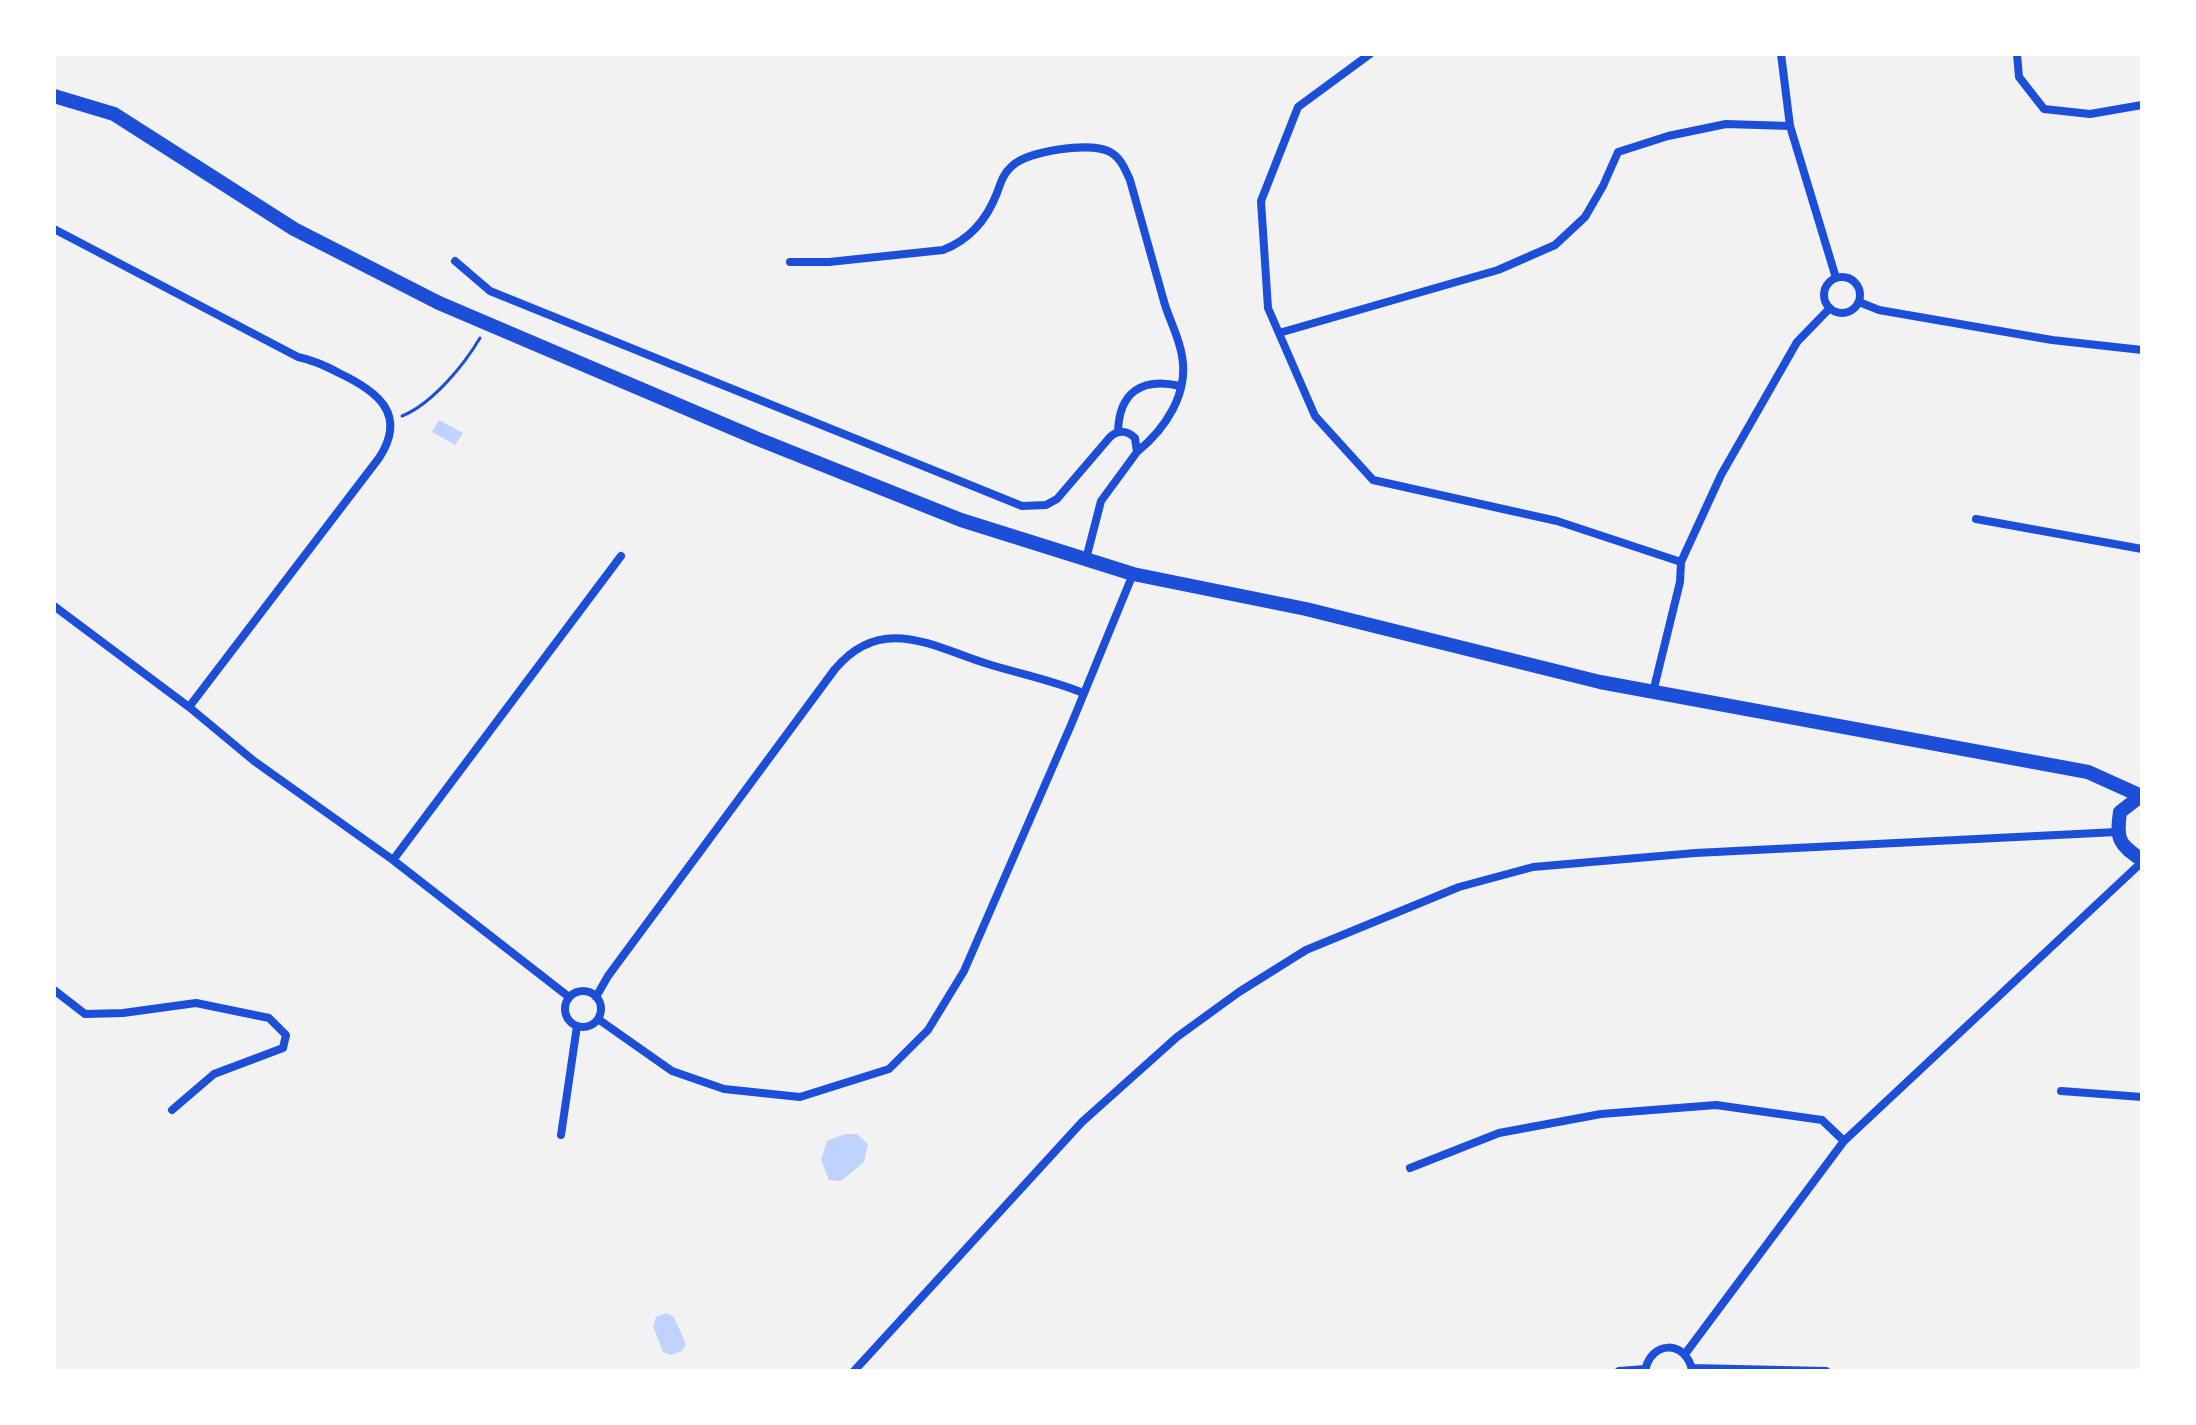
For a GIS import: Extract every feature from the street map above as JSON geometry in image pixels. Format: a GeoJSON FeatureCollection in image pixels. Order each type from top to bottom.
{"type":"FeatureCollection","features":[{"type":"Feature","properties":{"kind":"street"},"geometry":{"type":"LineString","coordinates":[[1370,54],[1298,107],[1261,201],[1268,308],[1315,416],[1373,480],[1557,521],[1681,562]]}},
{"type":"Feature","properties":{"kind":"street"},"geometry":{"type":"LineString","coordinates":[[1781,54],[1790,126],[1836,278]]}},
{"type":"Feature","properties":{"kind":"street"},"geometry":{"type":"LineString","coordinates":[[2017,54],[2019,77],[2044,109],[2090,114],[2142,105]]}},
{"type":"Feature","properties":{"kind":"street"},"geometry":{"type":"LineString","coordinates":[[54,96],[114,114],[294,229],[439,303],[758,439],[961,520],[1133,574],[1306,609],[1600,682],[2088,772],[2141,795],[2120,812],[2117,832],[2123,848],[2142,861],[1844,1141],[1685,1354]]}},
{"type":"Feature","properties":{"kind":"street"},"geometry":{"type":"LineString","coordinates":[[1279,333],[1498,270],[1555,245],[1585,217],[1618,152],[1668,136],[1726,124],[1790,126]]}},
{"type":"Feature","properties":{"kind":"street"},"geometry":{"type":"LineString","coordinates":[[790,262],[819,263],[915,254],[956,245],[987,215],[1004,174],[1015,163],[1043,153],[1097,147],[1112,152],[1123,164],[1130,180],[1182,356],[1180,386],[1171,415],[1158,433],[1137,452],[1101,501],[1086,559]]}},
{"type":"Feature","properties":{"kind":"street"},"geometry":{"type":"LineString","coordinates":[[54,229],[298,357],[313,360],[366,386],[384,405],[390,420],[389,444],[189,707]]}},
{"type":"Feature","properties":{"kind":"street"},"geometry":{"type":"LineString","coordinates":[[455,261],[490,291],[1022,506],[1034,507],[1057,499],[1110,437],[1118,432],[1128,432],[1135,438],[1137,452]]}},
{"type":"Feature","properties":{"kind":"street"},"geometry":{"type":"LineString","coordinates":[[1836,278],[1847,278],[1857,284],[1859,302],[1846,313],[1830,308],[1824,293],[1830,282],[1836,278]]}},
{"type":"Feature","properties":{"kind":"street"},"geometry":{"type":"LineString","coordinates":[[1859,302],[1879,310],[2052,340],[2142,350]]}},
{"type":"Feature","properties":{"kind":"street"},"geometry":{"type":"LineString","coordinates":[[1661,693],[1654,688],[1680,582],[1681,562],[1721,475],[1797,342],[1830,308]]}},
{"type":"Feature","properties":{"kind":"street"},"geometry":{"type":"LineString","coordinates":[[1118,432],[1121,407],[1143,385],[1153,382],[1180,386]]}},
{"type":"Feature","properties":{"kind":"street"},"geometry":{"type":"LineString","coordinates":[[1976,519],[2142,549]]}},
{"type":"Feature","properties":{"kind":"street"},"geometry":{"type":"LineString","coordinates":[[393,860],[621,556]]}},
{"type":"Feature","properties":{"kind":"street"},"geometry":{"type":"LineString","coordinates":[[598,1019],[672,1071],[724,1089],[800,1097],[889,1069],[928,1030],[964,971],[1133,574]]}},
{"type":"Feature","properties":{"kind":"street"},"geometry":{"type":"LineString","coordinates":[[54,606],[189,707],[254,761],[393,860],[569,997]]}},
{"type":"Feature","properties":{"kind":"street"},"geometry":{"type":"LineString","coordinates":[[596,997],[608,976],[835,669],[846,656],[862,646],[882,639],[904,637],[923,640],[984,663],[1056,682],[1083,693]]}},
{"type":"Feature","properties":{"kind":"street"},"geometry":{"type":"LineString","coordinates":[[854,1371],[1082,1122],[1177,1037],[1239,992],[1306,950],[1459,887],[1533,867],[1695,853],[2117,832]]}},
{"type":"Feature","properties":{"kind":"street"},"geometry":{"type":"LineString","coordinates":[[54,990],[85,1014],[123,1013],[196,1003],[269,1018],[286,1035],[283,1048],[214,1074],[172,1110]]}},
{"type":"Feature","properties":{"kind":"street"},"geometry":{"type":"LineString","coordinates":[[586,991],[596,997],[601,1008],[598,1019],[588,1027],[577,1026],[565,1014],[569,997],[574,993],[586,991]]}},
{"type":"Feature","properties":{"kind":"street"},"geometry":{"type":"LineString","coordinates":[[561,1135],[577,1026]]}},
{"type":"Feature","properties":{"kind":"street"},"geometry":{"type":"LineString","coordinates":[[2061,1091],[2142,1097]]}},
{"type":"Feature","properties":{"kind":"street"},"geometry":{"type":"LineString","coordinates":[[1410,1168],[1499,1133],[1601,1114],[1716,1105],[1822,1120],[1844,1141]]}},
{"type":"Feature","properties":{"kind":"street"},"geometry":{"type":"LineString","coordinates":[[1619,1371],[1645,1370],[1649,1358],[1666,1347],[1685,1354],[1692,1370],[1826,1371]]}},
{"type":"Feature","properties":{"kind":"path"},"geometry":{"type":"LineString","coordinates":[[390,420],[425,404],[471,353],[488,324]]}},
{"type":"Feature","properties":{"kind":"water"},"geometry":{"type":"Polygon","coordinates":[[[439,420],[463,433],[455,445],[432,432],[439,420]]]}},
{"type":"Feature","properties":{"kind":"water"},"geometry":{"type":"Polygon","coordinates":[[[845,1134],[857,1134],[868,1144],[864,1162],[841,1181],[829,1180],[821,1160],[827,1141],[845,1134]]]}},
{"type":"Feature","properties":{"kind":"water"},"geometry":{"type":"Polygon","coordinates":[[[666,1313],[674,1317],[686,1344],[682,1351],[671,1355],[663,1352],[653,1326],[656,1317],[666,1313]]]}}]}
